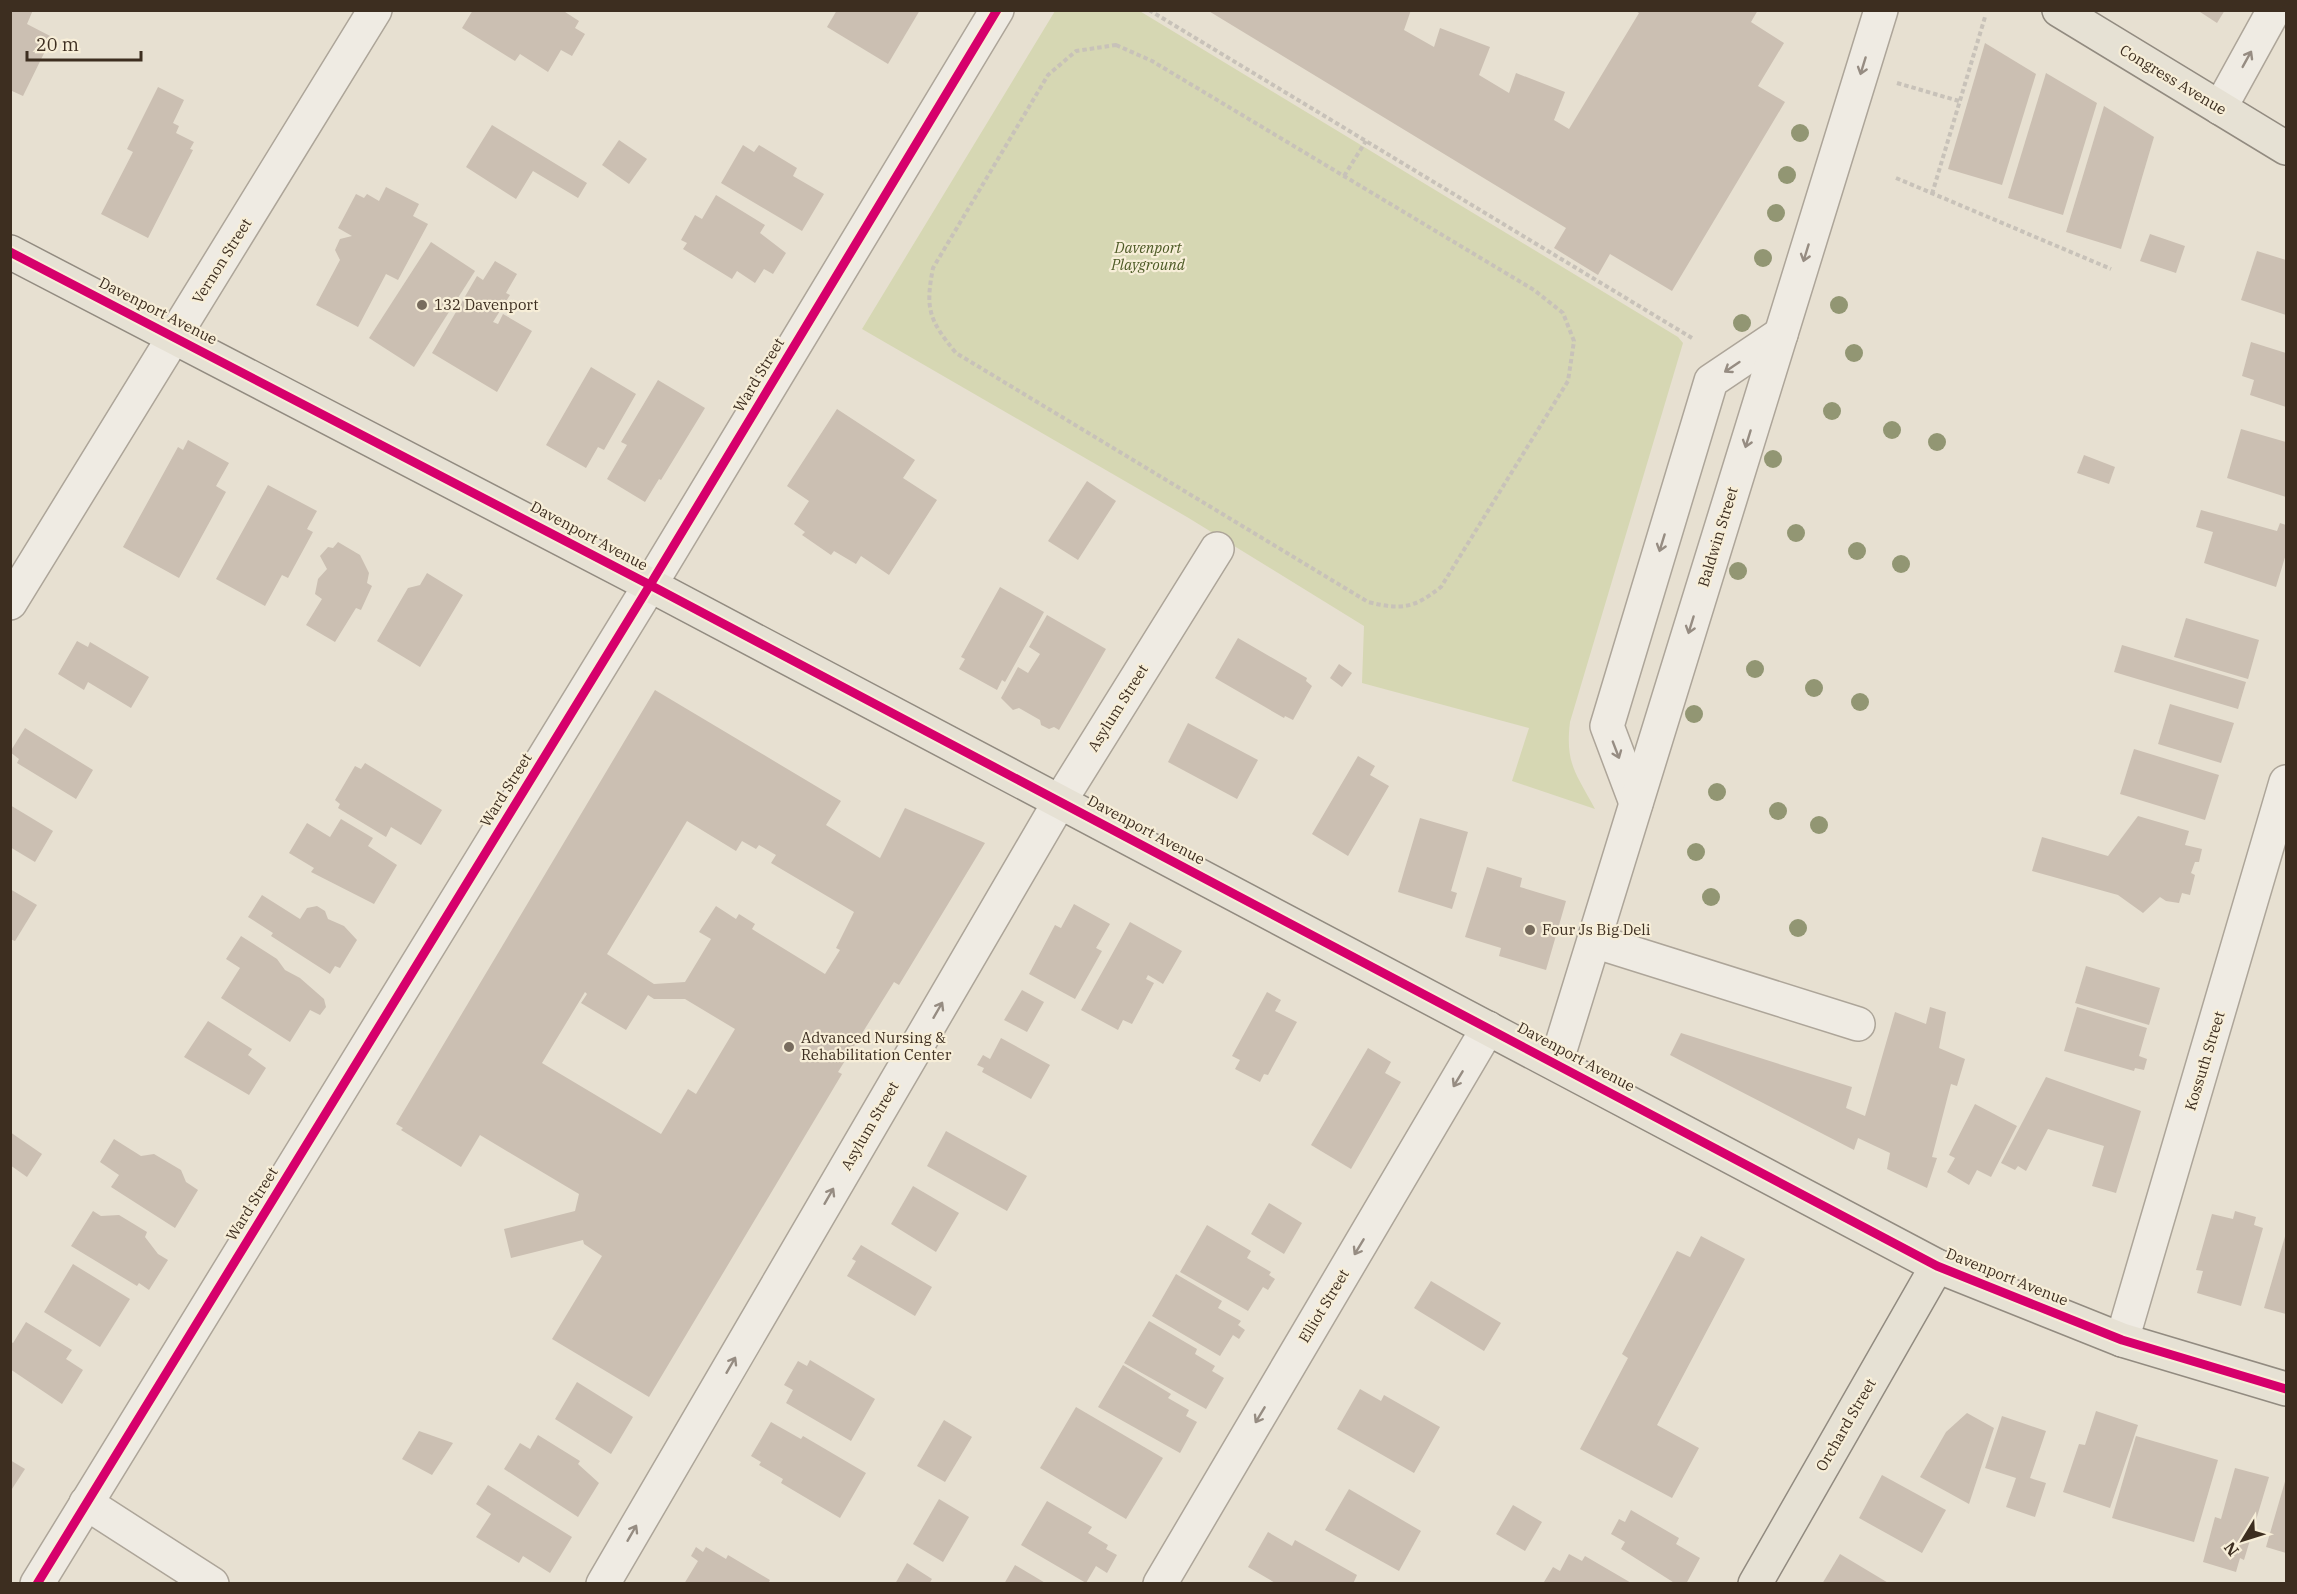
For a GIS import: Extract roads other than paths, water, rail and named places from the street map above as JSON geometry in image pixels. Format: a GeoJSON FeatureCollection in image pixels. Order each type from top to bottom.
{"type":"FeatureCollection","features":[{"type":"Feature","properties":{"kind":"main road","name":"Congress Avenue"},"geometry":{"type":"LineString","coordinates":[[2060,10],[2286,148]]}},
{"type":"Feature","properties":{"kind":"main road","name":"Davenport Avenue"},"geometry":{"type":"LineString","coordinates":[[10,252],[176,336],[650,585],[1937,1266],[2122,1340],[2286,1389]]}},
{"type":"Feature","properties":{"kind":"main road","name":"Orchard Street"},"geometry":{"type":"LineString","coordinates":[[1755,1584],[1937,1266]]}},
{"type":"Feature","properties":{"kind":"street","name":"Ward Street"},"geometry":{"type":"LineString","coordinates":[[37,1584],[650,585],[997,10]]}},
{"type":"Feature","properties":{"kind":"street","name":"Baldwin Street"},"geometry":{"type":"LineString","coordinates":[[1556,1063],[1881,10]]}},
{"type":"Feature","properties":{"kind":"street"},"geometry":{"type":"LineString","coordinates":[[2220,108],[2274,10]]}},
{"type":"Feature","properties":{"kind":"street","name":"Vernon Street"},"geometry":{"type":"LineString","coordinates":[[10,603],[176,336],[370,12]]}},
{"type":"Feature","properties":{"kind":"street"},"geometry":{"type":"LineString","coordinates":[[1636,803],[1607,726],[1711,381],[1781,334]]}},
{"type":"Feature","properties":{"kind":"street","name":"Asylum Street"},"geometry":{"type":"LineString","coordinates":[[603,1584],[1060,801],[1217,549]]}},
{"type":"Feature","properties":{"kind":"street","name":"Kossuth Street"},"geometry":{"type":"LineString","coordinates":[[2122,1340],[2281,828],[2286,782]]}},
{"type":"Feature","properties":{"kind":"street"},"geometry":{"type":"LineString","coordinates":[[1594,941],[1858,1024]]}},
{"type":"Feature","properties":{"kind":"street","name":"Elliot Street"},"geometry":{"type":"LineString","coordinates":[[1160,1584],[1488,1028]]}},
{"type":"Feature","properties":{"kind":"street"},"geometry":{"type":"LineString","coordinates":[[86,1503],[212,1584]]}},
{"type":"Feature","properties":{"kind":"place","name":"132 Davenport"},"geometry":{"type":"Point","coordinates":[422,305]}},
{"type":"Feature","properties":{"kind":"place","name":"Four Js Big Deli"},"geometry":{"type":"Point","coordinates":[1530,930]}},
{"type":"Feature","properties":{"kind":"place","name":"Advanced Nursing & Rehabilitation Center"},"geometry":{"type":"Point","coordinates":[789,1047]}},
{"type":"Feature","properties":{"kind":"park label","name":"Davenport Playground"},"geometry":{"type":"Point","coordinates":[1148,256]}}]}
